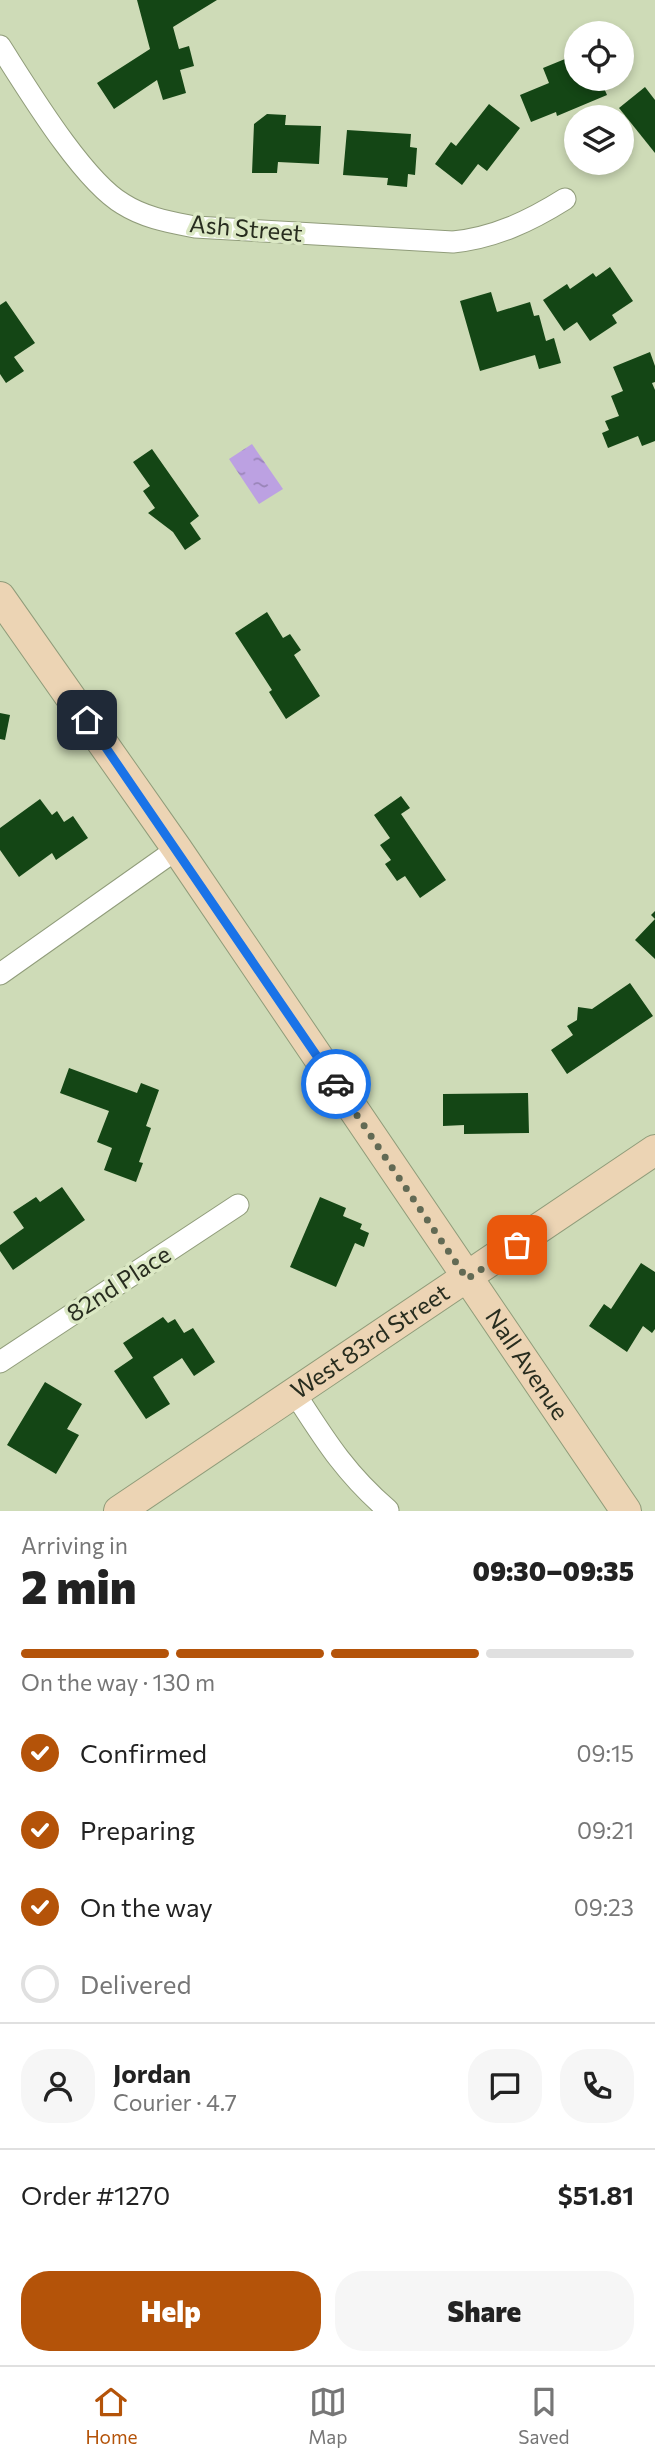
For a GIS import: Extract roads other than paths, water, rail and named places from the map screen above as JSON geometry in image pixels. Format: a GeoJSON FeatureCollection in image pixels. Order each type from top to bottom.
{"type":"FeatureCollection","features":[{"type":"Feature","properties":{"kind":"main road","name":"Nall Avenue"},"geometry":{"type":"LineString","coordinates":[[0,597],[177,849],[626,1511]]}},
{"type":"Feature","properties":{"kind":"main road","name":"West 83rd Street"},"geometry":{"type":"LineString","coordinates":[[119,1511],[655,1150]]}},
{"type":"Feature","properties":{"kind":"street","name":"Ash Street"},"geometry":{"type":"LineString","coordinates":[[0,46],[97,185],[122,204],[154,219],[209,228],[453,242],[478,239],[518,225],[565,199]]}},
{"type":"Feature","properties":{"kind":"street"},"geometry":{"type":"LineString","coordinates":[[0,974],[177,849]]}},
{"type":"Feature","properties":{"kind":"street","name":"82nd Place"},"geometry":{"type":"LineString","coordinates":[[0,1362],[238,1205]]}},
{"type":"Feature","properties":{"kind":"street"},"geometry":{"type":"LineString","coordinates":[[294,1392],[337,1460],[355,1481],[388,1510]]}},
{"type":"Feature","properties":{"kind":"water"},"geometry":{"type":"Polygon","coordinates":[[[252,444],[283,489],[259,504],[229,459],[252,444]]]}}]}
